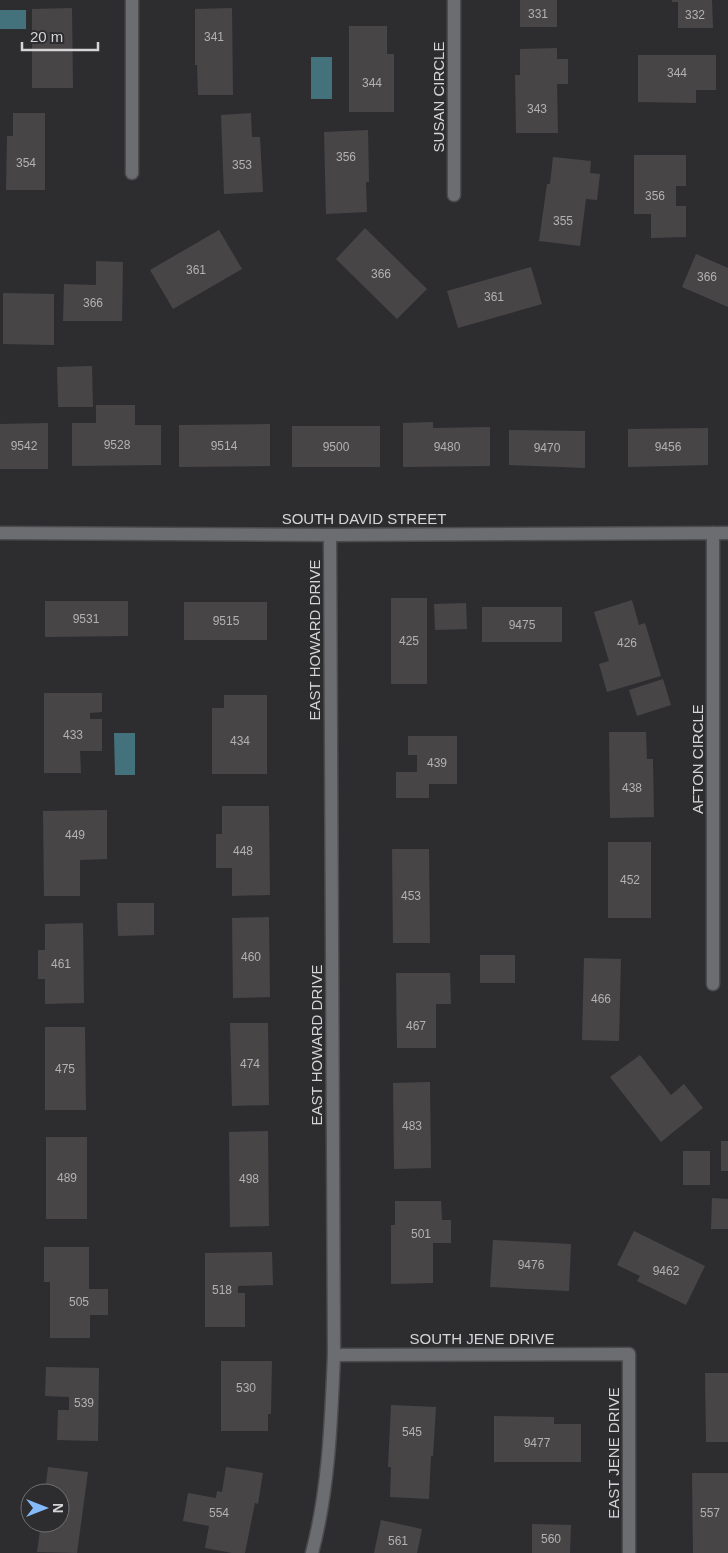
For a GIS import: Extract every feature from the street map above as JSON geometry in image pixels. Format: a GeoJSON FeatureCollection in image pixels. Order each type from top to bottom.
{"type":"FeatureCollection","features":[{"type":"Feature","properties":{"kind":"street"},"geometry":{"type":"LineString","coordinates":[[132,0],[132,173]]}},
{"type":"Feature","properties":{"kind":"street","name":"SUSAN CIRCLE"},"geometry":{"type":"LineString","coordinates":[[454,0],[454,195]]}},
{"type":"Feature","properties":{"kind":"street","name":"SOUTH DAVID STREET"},"geometry":{"type":"LineString","coordinates":[[0,533],[330,535],[728,533]]}},
{"type":"Feature","properties":{"kind":"street","name":"AFTON CIRCLE"},"geometry":{"type":"LineString","coordinates":[[713,533],[713,984]]}},
{"type":"Feature","properties":{"kind":"street","name":"EAST HOWARD DRIVE"},"geometry":{"type":"LineString","coordinates":[[312,1553],[321,1518],[324,1491],[331,1426],[334,1355],[330,535]]}},
{"type":"Feature","properties":{"kind":"street","name":"SOUTH JENE DRIVE"},"geometry":{"type":"LineString","coordinates":[[334,1355],[629,1354]]}},
{"type":"Feature","properties":{"kind":"street","name":"EAST JENE DRIVE"},"geometry":{"type":"LineString","coordinates":[[629,1354],[629,1553]]}},
{"type":"Feature","properties":{"kind":"water"},"geometry":{"type":"Polygon","coordinates":[[[0,10],[26,10],[26,29],[0,29],[0,10]]]}},
{"type":"Feature","properties":{"kind":"water"},"geometry":{"type":"Polygon","coordinates":[[[311,57],[332,57],[332,99],[311,99],[311,57]]]}},
{"type":"Feature","properties":{"kind":"water"},"geometry":{"type":"Polygon","coordinates":[[[114,733],[135,733],[135,775],[115,775],[114,733]]]}},
{"type":"Feature","properties":{"kind":"building"},"geometry":{"type":"Polygon","coordinates":[[[520,0],[557,0],[557,27],[520,27],[520,0]]]}},
{"type":"Feature","properties":{"kind":"building"},"geometry":{"type":"Polygon","coordinates":[[[672,0],[712,0],[713,28],[678,28],[678,2],[672,2],[672,0]]]}},
{"type":"Feature","properties":{"kind":"building"},"geometry":{"type":"Polygon","coordinates":[[[72,8],[73,88],[32,88],[32,9],[72,8]]]}},
{"type":"Feature","properties":{"kind":"building"},"geometry":{"type":"Polygon","coordinates":[[[232,8],[233,95],[198,95],[197,65],[195,65],[195,9],[232,8]]]}},
{"type":"Feature","properties":{"kind":"building"},"geometry":{"type":"Polygon","coordinates":[[[349,26],[387,26],[387,54],[394,54],[394,112],[349,112],[349,26]]]}},
{"type":"Feature","properties":{"kind":"building"},"geometry":{"type":"Polygon","coordinates":[[[557,48],[557,59],[568,59],[568,84],[557,84],[558,133],[516,133],[515,75],[520,75],[520,49],[557,48]]]}},
{"type":"Feature","properties":{"kind":"building"},"geometry":{"type":"Polygon","coordinates":[[[638,55],[716,55],[716,90],[696,90],[696,103],[638,102],[638,55]]]}},
{"type":"Feature","properties":{"kind":"building"},"geometry":{"type":"Polygon","coordinates":[[[13,113],[45,113],[45,190],[6,190],[7,136],[13,136],[13,113]]]}},
{"type":"Feature","properties":{"kind":"building"},"geometry":{"type":"Polygon","coordinates":[[[251,113],[252,137],[260,137],[263,192],[224,194],[221,115],[251,113]]]}},
{"type":"Feature","properties":{"kind":"building"},"geometry":{"type":"Polygon","coordinates":[[[368,130],[369,182],[366,182],[367,212],[326,214],[324,132],[368,130]]]}},
{"type":"Feature","properties":{"kind":"building"},"geometry":{"type":"Polygon","coordinates":[[[634,155],[686,155],[686,186],[676,186],[676,206],[686,206],[686,237],[651,238],[651,214],[634,214],[634,155]]]}},
{"type":"Feature","properties":{"kind":"building"},"geometry":{"type":"Polygon","coordinates":[[[553,157],[591,161],[590,173],[600,174],[597,200],[586,199],[580,246],[539,241],[553,157]]]}},
{"type":"Feature","properties":{"kind":"building"},"geometry":{"type":"Polygon","coordinates":[[[365,228],[427,289],[397,319],[336,259],[365,228]]]}},
{"type":"Feature","properties":{"kind":"building"},"geometry":{"type":"Polygon","coordinates":[[[219,230],[242,269],[173,309],[150,270],[219,230]]]}},
{"type":"Feature","properties":{"kind":"building"},"geometry":{"type":"Polygon","coordinates":[[[696,254],[728,268],[728,307],[682,287],[696,254]]]}},
{"type":"Feature","properties":{"kind":"building"},"geometry":{"type":"Polygon","coordinates":[[[96,261],[123,262],[122,321],[63,321],[64,284],[96,285],[96,261]]]}},
{"type":"Feature","properties":{"kind":"building"},"geometry":{"type":"Polygon","coordinates":[[[531,267],[542,304],[458,328],[447,291],[531,267]]]}},
{"type":"Feature","properties":{"kind":"building"},"geometry":{"type":"Polygon","coordinates":[[[3,293],[54,294],[54,345],[3,344],[3,293]]]}},
{"type":"Feature","properties":{"kind":"building"},"geometry":{"type":"Polygon","coordinates":[[[92,366],[93,407],[58,407],[57,367],[92,366]]]}},
{"type":"Feature","properties":{"kind":"building"},"geometry":{"type":"Polygon","coordinates":[[[96,405],[135,405],[135,425],[161,425],[161,465],[72,466],[72,423],[96,423],[96,405]]]}},
{"type":"Feature","properties":{"kind":"building"},"geometry":{"type":"Polygon","coordinates":[[[433,422],[433,428],[490,427],[490,466],[403,467],[403,423],[433,422]]]}},
{"type":"Feature","properties":{"kind":"building"},"geometry":{"type":"Polygon","coordinates":[[[48,423],[48,469],[0,469],[0,424],[48,423]]]}},
{"type":"Feature","properties":{"kind":"building"},"geometry":{"type":"Polygon","coordinates":[[[270,424],[270,466],[179,467],[179,425],[270,424]]]}},
{"type":"Feature","properties":{"kind":"building"},"geometry":{"type":"Polygon","coordinates":[[[292,426],[380,426],[380,467],[292,467],[292,426]]]}},
{"type":"Feature","properties":{"kind":"building"},"geometry":{"type":"Polygon","coordinates":[[[708,428],[708,465],[628,467],[628,429],[708,428]]]}},
{"type":"Feature","properties":{"kind":"building"},"geometry":{"type":"Polygon","coordinates":[[[509,430],[585,431],[585,468],[509,465],[509,430]]]}},
{"type":"Feature","properties":{"kind":"building"},"geometry":{"type":"Polygon","coordinates":[[[391,598],[427,598],[427,684],[391,684],[391,598]]]}},
{"type":"Feature","properties":{"kind":"building"},"geometry":{"type":"Polygon","coordinates":[[[632,600],[639,625],[645,623],[661,676],[607,692],[599,664],[609,661],[594,612],[632,600]]]}},
{"type":"Feature","properties":{"kind":"building"},"geometry":{"type":"Polygon","coordinates":[[[45,601],[128,601],[128,636],[45,637],[45,601]]]}},
{"type":"Feature","properties":{"kind":"building"},"geometry":{"type":"Polygon","coordinates":[[[184,602],[267,602],[267,640],[184,640],[184,602]]]}},
{"type":"Feature","properties":{"kind":"building"},"geometry":{"type":"Polygon","coordinates":[[[466,603],[467,629],[435,630],[434,604],[466,603]]]}},
{"type":"Feature","properties":{"kind":"building"},"geometry":{"type":"Polygon","coordinates":[[[482,607],[562,607],[562,642],[482,642],[482,607]]]}},
{"type":"Feature","properties":{"kind":"building"},"geometry":{"type":"Polygon","coordinates":[[[663,679],[671,705],[637,716],[629,690],[663,679]]]}},
{"type":"Feature","properties":{"kind":"building"},"geometry":{"type":"Polygon","coordinates":[[[44,693],[102,693],[102,712],[90,713],[90,719],[102,719],[102,751],[80,751],[81,773],[44,773],[44,693]]]}},
{"type":"Feature","properties":{"kind":"building"},"geometry":{"type":"Polygon","coordinates":[[[224,695],[267,695],[267,774],[212,774],[212,708],[224,708],[224,695]]]}},
{"type":"Feature","properties":{"kind":"building"},"geometry":{"type":"Polygon","coordinates":[[[609,732],[646,732],[647,759],[653,759],[654,817],[610,818],[609,732]]]}},
{"type":"Feature","properties":{"kind":"building"},"geometry":{"type":"Polygon","coordinates":[[[408,736],[457,736],[457,784],[429,784],[429,798],[396,798],[396,772],[417,772],[417,755],[408,755],[408,736]]]}},
{"type":"Feature","properties":{"kind":"building"},"geometry":{"type":"Polygon","coordinates":[[[222,806],[269,806],[270,895],[232,896],[232,868],[216,868],[216,834],[222,834],[222,806]]]}},
{"type":"Feature","properties":{"kind":"building"},"geometry":{"type":"Polygon","coordinates":[[[107,810],[107,859],[80,860],[80,896],[44,896],[43,811],[107,810]]]}},
{"type":"Feature","properties":{"kind":"building"},"geometry":{"type":"Polygon","coordinates":[[[608,842],[651,842],[651,918],[608,918],[608,842]]]}},
{"type":"Feature","properties":{"kind":"building"},"geometry":{"type":"Polygon","coordinates":[[[392,849],[429,849],[430,943],[393,943],[392,849]]]}},
{"type":"Feature","properties":{"kind":"building"},"geometry":{"type":"Polygon","coordinates":[[[117,903],[154,903],[154,935],[118,936],[117,903]]]}},
{"type":"Feature","properties":{"kind":"building"},"geometry":{"type":"Polygon","coordinates":[[[269,917],[270,997],[233,998],[232,918],[269,917]]]}},
{"type":"Feature","properties":{"kind":"building"},"geometry":{"type":"Polygon","coordinates":[[[83,923],[84,1003],[45,1004],[45,979],[38,979],[38,950],[45,950],[45,924],[83,923]]]}},
{"type":"Feature","properties":{"kind":"building"},"geometry":{"type":"Polygon","coordinates":[[[480,955],[515,955],[515,983],[480,983],[480,955]]]}},
{"type":"Feature","properties":{"kind":"building"},"geometry":{"type":"Polygon","coordinates":[[[584,958],[621,959],[619,1041],[582,1040],[584,958]]]}},
{"type":"Feature","properties":{"kind":"building"},"geometry":{"type":"Polygon","coordinates":[[[396,973],[450,973],[451,1004],[436,1004],[436,1048],[397,1048],[396,973]]]}},
{"type":"Feature","properties":{"kind":"building"},"geometry":{"type":"Polygon","coordinates":[[[230,1023],[268,1023],[269,1105],[232,1106],[230,1023]]]}},
{"type":"Feature","properties":{"kind":"building"},"geometry":{"type":"Polygon","coordinates":[[[45,1027],[85,1027],[86,1110],[45,1110],[45,1027]]]}},
{"type":"Feature","properties":{"kind":"building"},"geometry":{"type":"Polygon","coordinates":[[[640,1055],[671,1095],[684,1084],[703,1108],[661,1142],[610,1077],[640,1055]]]}},
{"type":"Feature","properties":{"kind":"building"},"geometry":{"type":"Polygon","coordinates":[[[430,1082],[431,1168],[394,1169],[393,1083],[430,1082]]]}},
{"type":"Feature","properties":{"kind":"building"},"geometry":{"type":"Polygon","coordinates":[[[268,1131],[269,1226],[230,1227],[229,1132],[268,1131]]]}},
{"type":"Feature","properties":{"kind":"building"},"geometry":{"type":"Polygon","coordinates":[[[46,1137],[87,1137],[87,1219],[46,1219],[46,1137]]]}},
{"type":"Feature","properties":{"kind":"building"},"geometry":{"type":"Polygon","coordinates":[[[721,1141],[728,1141],[728,1171],[721,1171],[721,1141]]]}},
{"type":"Feature","properties":{"kind":"building"},"geometry":{"type":"Polygon","coordinates":[[[683,1151],[710,1151],[710,1185],[683,1185],[683,1151]]]}},
{"type":"Feature","properties":{"kind":"building"},"geometry":{"type":"Polygon","coordinates":[[[712,1198],[728,1199],[728,1229],[711,1229],[712,1198]]]}},
{"type":"Feature","properties":{"kind":"building"},"geometry":{"type":"Polygon","coordinates":[[[395,1201],[441,1201],[442,1220],[451,1220],[451,1243],[433,1243],[433,1283],[391,1284],[391,1225],[395,1225],[395,1201]]]}},
{"type":"Feature","properties":{"kind":"building"},"geometry":{"type":"Polygon","coordinates":[[[634,1231],[705,1266],[686,1305],[637,1281],[640,1276],[617,1265],[634,1231]]]}},
{"type":"Feature","properties":{"kind":"building"},"geometry":{"type":"Polygon","coordinates":[[[493,1240],[571,1244],[569,1291],[490,1287],[493,1240]]]}},
{"type":"Feature","properties":{"kind":"building"},"geometry":{"type":"Polygon","coordinates":[[[44,1247],[89,1247],[89,1289],[108,1289],[108,1315],[90,1315],[90,1338],[50,1338],[50,1282],[44,1282],[44,1247]]]}},
{"type":"Feature","properties":{"kind":"building"},"geometry":{"type":"Polygon","coordinates":[[[272,1252],[273,1285],[238,1286],[238,1293],[245,1293],[245,1327],[205,1327],[205,1253],[272,1252]]]}},
{"type":"Feature","properties":{"kind":"building"},"geometry":{"type":"Polygon","coordinates":[[[221,1361],[272,1361],[271,1414],[268,1414],[268,1431],[221,1431],[221,1361]]]}},
{"type":"Feature","properties":{"kind":"building"},"geometry":{"type":"Polygon","coordinates":[[[46,1367],[99,1368],[98,1441],[57,1440],[58,1410],[69,1410],[69,1397],[45,1396],[46,1367]]]}},
{"type":"Feature","properties":{"kind":"building"},"geometry":{"type":"Polygon","coordinates":[[[705,1373],[728,1373],[728,1442],[706,1442],[705,1373]]]}},
{"type":"Feature","properties":{"kind":"building"},"geometry":{"type":"Polygon","coordinates":[[[391,1405],[436,1407],[429,1499],[390,1497],[391,1467],[388,1467],[391,1405]]]}},
{"type":"Feature","properties":{"kind":"building"},"geometry":{"type":"Polygon","coordinates":[[[494,1416],[554,1417],[554,1424],[581,1424],[581,1462],[494,1462],[494,1416]]]}},
{"type":"Feature","properties":{"kind":"building"},"geometry":{"type":"Polygon","coordinates":[[[48,1467],[88,1472],[77,1553],[37,1552],[40,1533],[70,1533],[70,1483],[46,1483],[48,1467]]]}},
{"type":"Feature","properties":{"kind":"building"},"geometry":{"type":"Polygon","coordinates":[[[226,1467],[263,1473],[258,1504],[255,1503],[245,1553],[232,1553],[205,1548],[209,1526],[183,1521],[188,1493],[216,1498],[217,1491],[222,1492],[226,1467]]]}},
{"type":"Feature","properties":{"kind":"building"},"geometry":{"type":"Polygon","coordinates":[[[692,1473],[728,1473],[728,1553],[693,1553],[692,1473]]]}},
{"type":"Feature","properties":{"kind":"building"},"geometry":{"type":"Polygon","coordinates":[[[381,1520],[422,1529],[417,1553],[374,1553],[381,1520]]]}},
{"type":"Feature","properties":{"kind":"building"},"geometry":{"type":"Polygon","coordinates":[[[532,1524],[571,1525],[570,1553],[532,1553],[532,1524]]]}}]}
